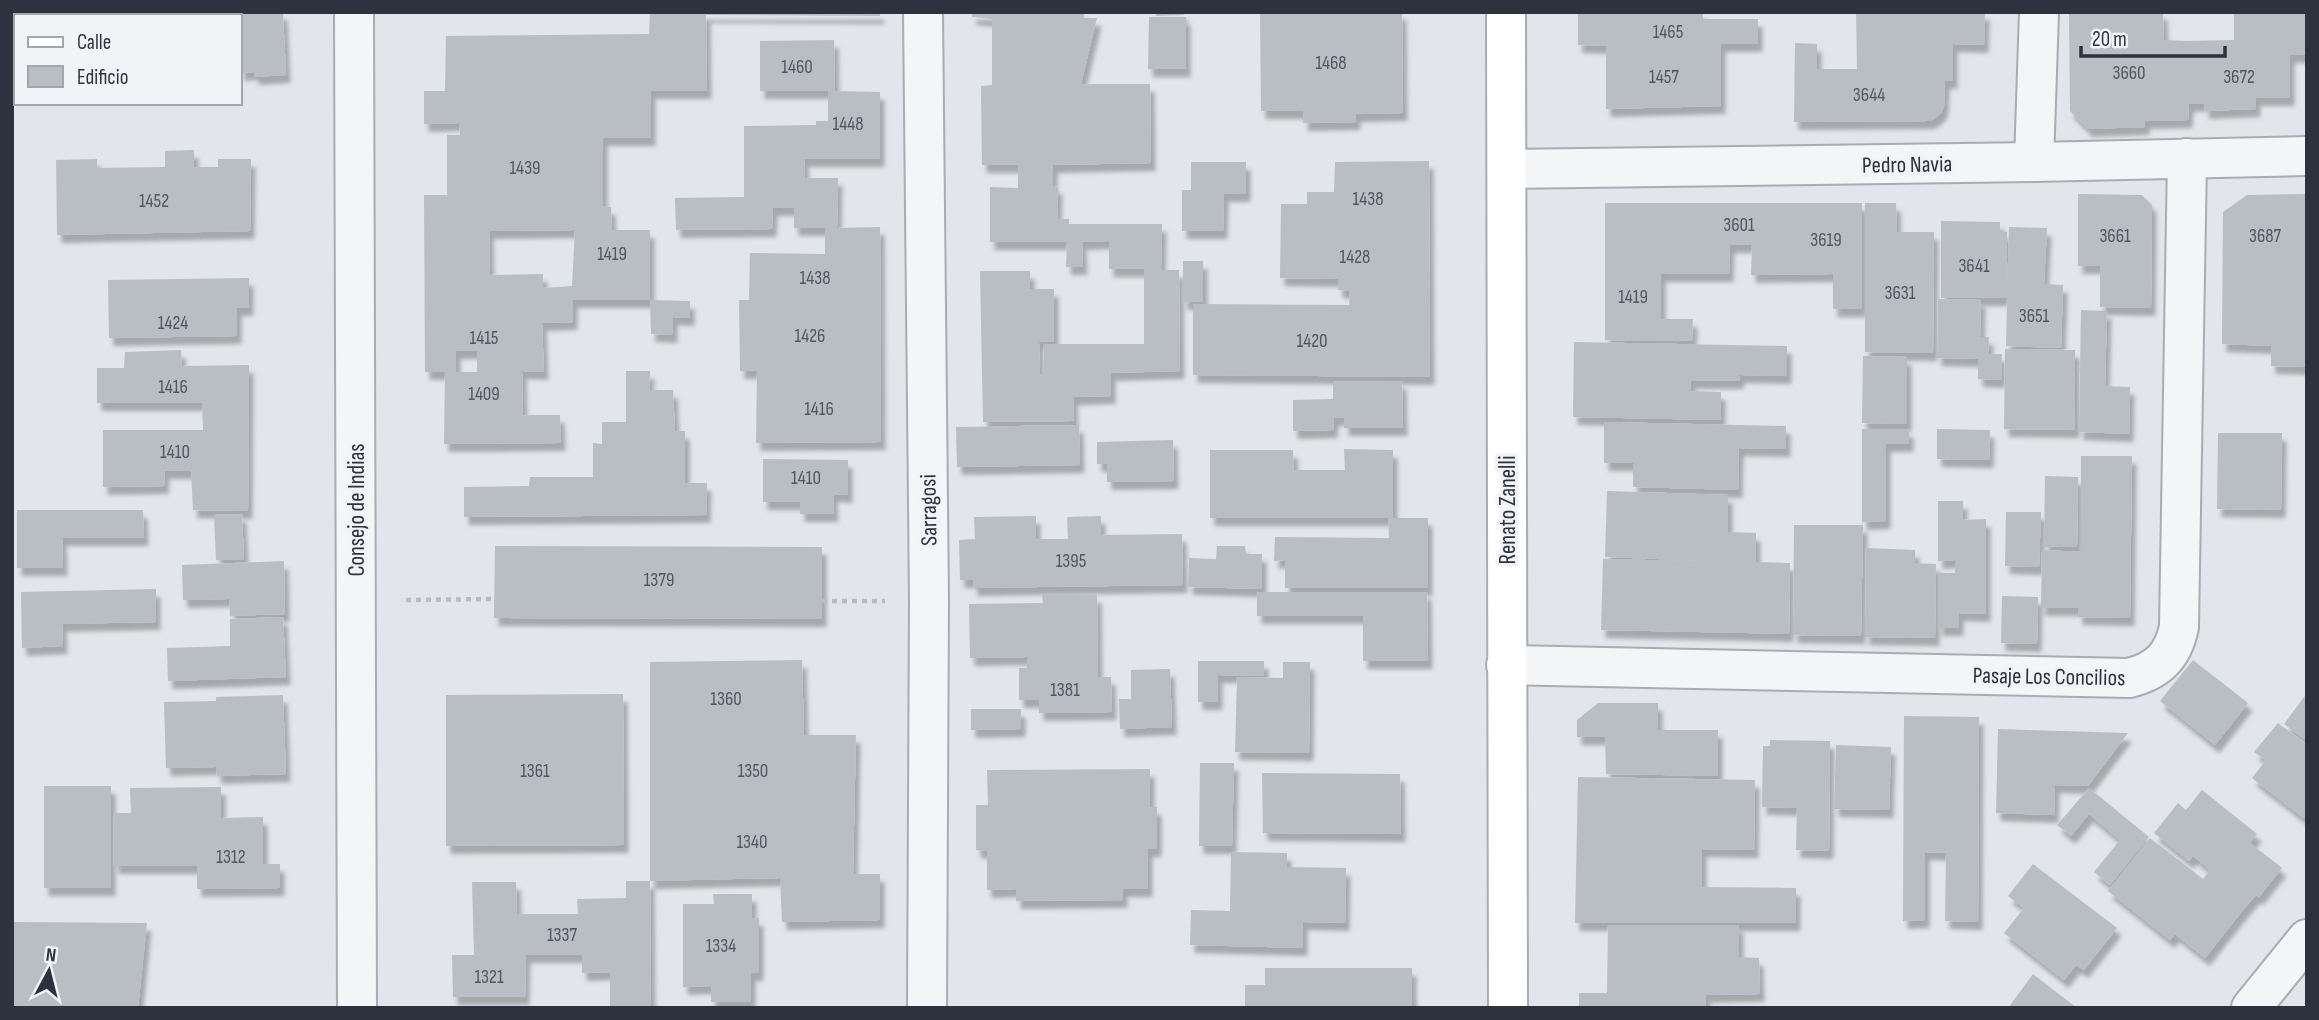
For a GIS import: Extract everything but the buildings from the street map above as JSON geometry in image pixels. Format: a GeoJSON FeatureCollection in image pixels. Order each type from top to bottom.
{"type":"FeatureCollection","features":[{"type":"Feature","properties":{"kind":"street","name":"Consejo de Indias"},"geometry":{"type":"LineString","coordinates":[[354,12],[356,1008]]}},
{"type":"Feature","properties":{"kind":"street","name":"Sarragosi"},"geometry":{"type":"LineString","coordinates":[[923,12],[929,601],[927,1008]]}},
{"type":"Feature","properties":{"kind":"street","name":"Renato Zanelli"},"geometry":{"type":"LineString","coordinates":[[1506,12],[1508,1008]]}},
{"type":"Feature","properties":{"kind":"street"},"geometry":{"type":"LineString","coordinates":[[2034,162],[2039,12]]}},
{"type":"Feature","properties":{"kind":"street","name":"Pedro Navia"},"geometry":{"type":"LineString","coordinates":[[1507,169],[2307,156]]}},
{"type":"Feature","properties":{"kind":"street","name":"Pasaje Los Concilios"},"geometry":{"type":"LineString","coordinates":[[1506,665],[2129,678],[2144,675],[2157,667],[2168,657],[2179,627],[2187,158]]}},
{"type":"Feature","properties":{"kind":"street"},"geometry":{"type":"LineString","coordinates":[[2251,1008],[2307,939]]}},
{"type":"Feature","properties":{"kind":"path"},"geometry":{"type":"LineString","coordinates":[[405,600],[495,599]]}},
{"type":"Feature","properties":{"kind":"path"},"geometry":{"type":"LineString","coordinates":[[822,601],[881,601]]}}]}
